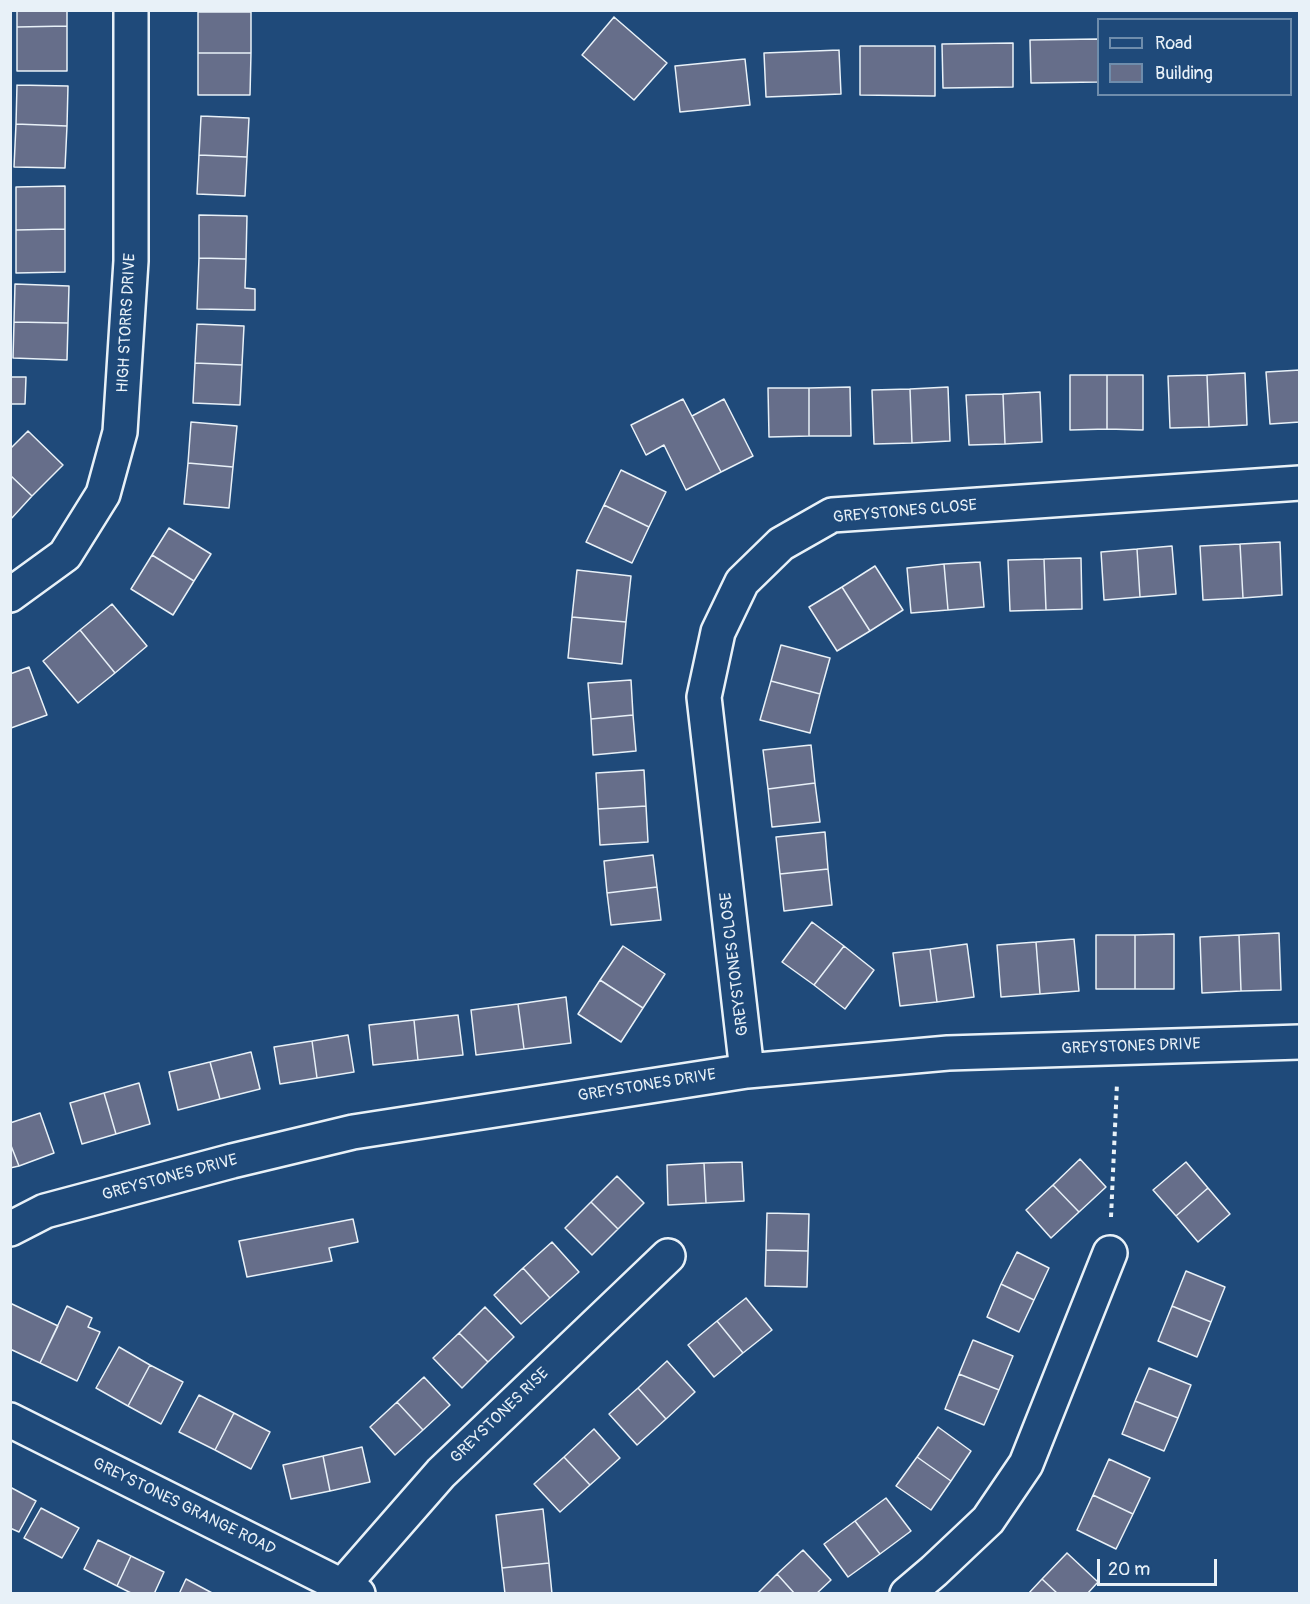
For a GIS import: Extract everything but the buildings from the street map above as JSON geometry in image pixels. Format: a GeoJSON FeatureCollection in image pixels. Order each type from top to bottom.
{"type":"FeatureCollection","features":[{"type":"Feature","properties":{"kind":"street","name":"HIGH STORRS DRIVE"},"geometry":{"type":"LineString","coordinates":[[10,595],[64,555],[103,494],[120,432],[131,261],[130,10]]}},
{"type":"Feature","properties":{"kind":"street","name":"GREYSTONES CLOSE"},"geometry":{"type":"LineString","coordinates":[[747,1071],[704,697],[718,632],[742,582],[781,544],[832,516],[1299,483]]}},
{"type":"Feature","properties":{"kind":"street","name":"GREYSTONES DRIVE"},"geometry":{"type":"LineString","coordinates":[[10,1229],[45,1211],[232,1161],[353,1132],[747,1071],[948,1053],[1299,1042]]}},
{"type":"Feature","properties":{"kind":"street"},"geometry":{"type":"LineString","coordinates":[[907,1593],[988,1520],[1026,1464],[1110,1253]]}},
{"type":"Feature","properties":{"kind":"street","name":"GREYSTONES RISE"},"geometry":{"type":"LineString","coordinates":[[350,1589],[441,1473],[668,1256]]}},
{"type":"Feature","properties":{"kind":"street","name":"GREYSTONES GRANGE ROAD"},"geometry":{"type":"LineString","coordinates":[[10,1420],[350,1589]]}},
{"type":"Feature","properties":{"kind":"path"},"geometry":{"type":"LineString","coordinates":[[1110,1253],[1118,1048]]}}]}
